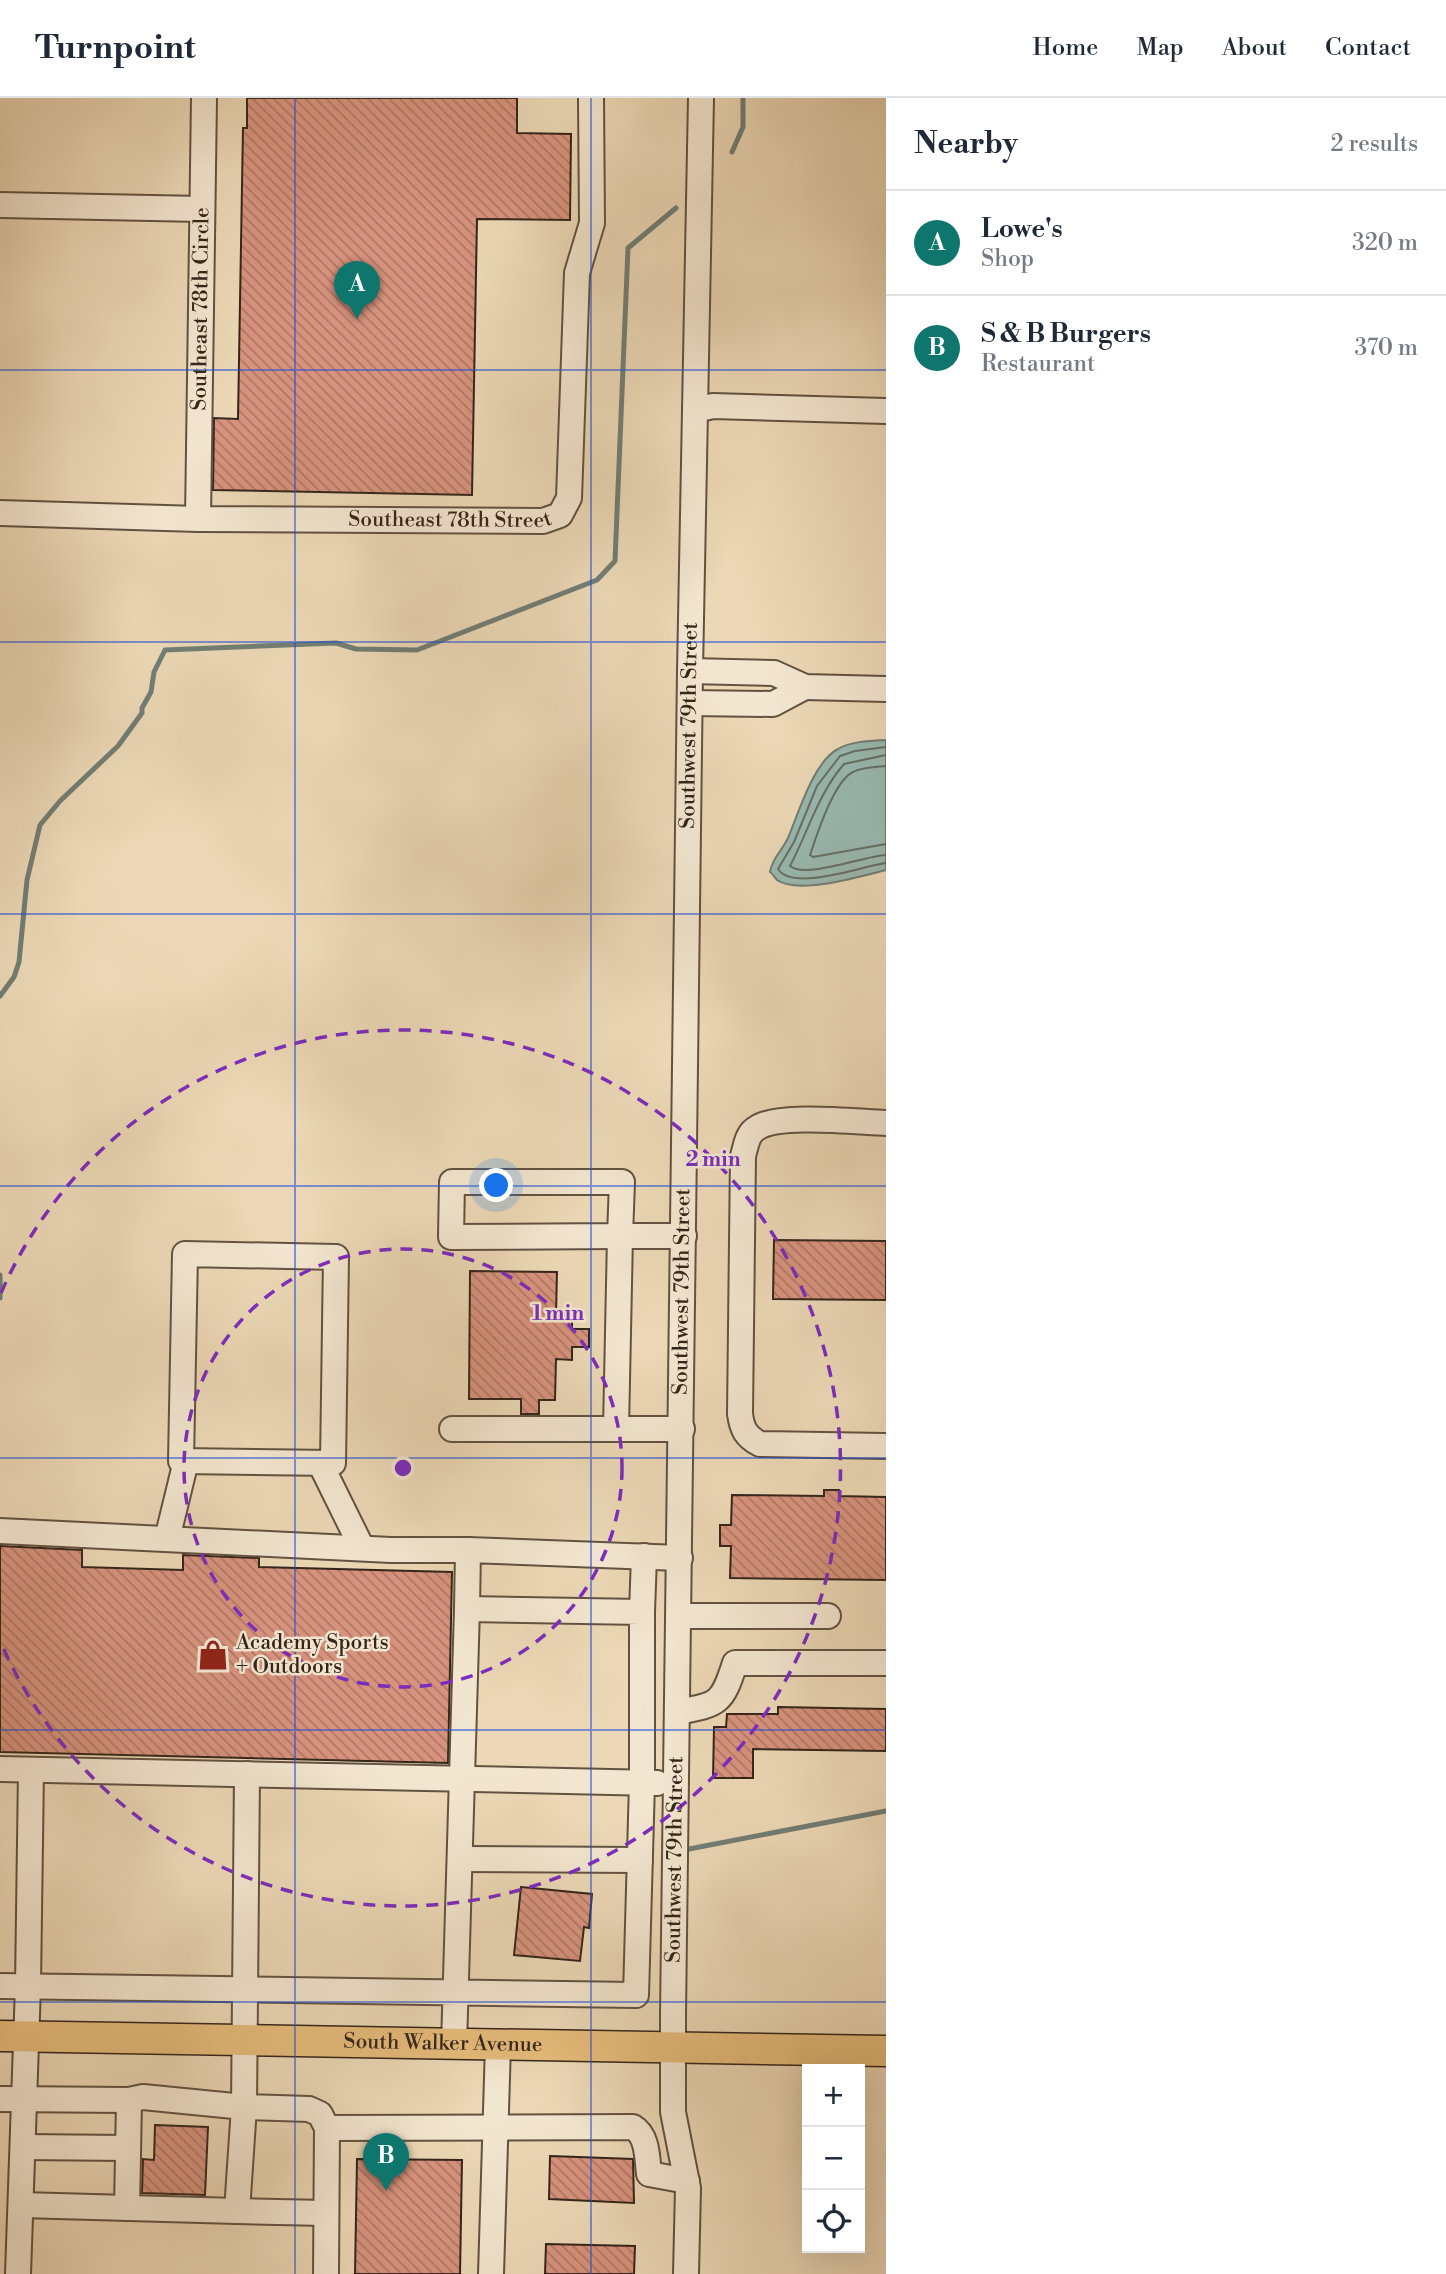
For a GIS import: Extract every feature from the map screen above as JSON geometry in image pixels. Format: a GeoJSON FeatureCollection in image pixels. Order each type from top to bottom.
{"type":"FeatureCollection","features":[{"type":"Feature","properties":{"kind":"main road","name":"South Walker Avenue"},"geometry":{"type":"LineString","coordinates":[[13,2037],[886,2051]]}},
{"type":"Feature","properties":{"kind":"street","name":"Southeast 78th Circle"},"geometry":{"type":"LineString","coordinates":[[198,519],[204,98]]}},
{"type":"Feature","properties":{"kind":"street","name":"Southeast 78th Street"},"geometry":{"type":"LineString","coordinates":[[0,513],[198,519],[543,521],[560,515],[569,498],[577,273],[592,223],[591,98]]}},
{"type":"Feature","properties":{"kind":"street","name":"Southwest 79th Street"},"geometry":{"type":"LineString","coordinates":[[686,2274],[687,2181],[673,2112],[673,2046],[690,671],[701,98]]}},
{"type":"Feature","properties":{"kind":"street"},"geometry":{"type":"LineString","coordinates":[[0,205],[202,209]]}},
{"type":"Feature","properties":{"kind":"street"},"geometry":{"type":"LineString","coordinates":[[695,410],[713,406],[886,411]]}},
{"type":"Feature","properties":{"kind":"street"},"geometry":{"type":"LineString","coordinates":[[690,671],[774,673],[805,687],[886,690]]}},
{"type":"Feature","properties":{"kind":"street"},"geometry":{"type":"LineString","coordinates":[[690,704],[773,704],[805,687]]}},
{"type":"Feature","properties":{"kind":"street"},"geometry":{"type":"LineString","coordinates":[[886,1123],[778,1120],[755,1128],[748,1138],[743,1156],[740,1413],[742,1427],[749,1438],[760,1444],[886,1446]]}},
{"type":"Feature","properties":{"kind":"street"},"geometry":{"type":"LineString","coordinates":[[616,1429],[620,1236],[622,1182],[452,1182],[451,1237],[620,1236],[684,1236]]}},
{"type":"Feature","properties":{"kind":"street"},"geometry":{"type":"LineString","coordinates":[[185,1254],[336,1257],[333,1463],[320,1463],[181,1461],[185,1254]]}},
{"type":"Feature","properties":{"kind":"street"},"geometry":{"type":"LineString","coordinates":[[452,1429],[682,1429]]}},
{"type":"Feature","properties":{"kind":"street"},"geometry":{"type":"LineString","coordinates":[[167,1539],[186,1461]]}},
{"type":"Feature","properties":{"kind":"street"},"geometry":{"type":"LineString","coordinates":[[320,1463],[362,1548]]}},
{"type":"Feature","properties":{"kind":"street"},"geometry":{"type":"LineString","coordinates":[[0,1531],[362,1548],[680,1558]]}},
{"type":"Feature","properties":{"kind":"street"},"geometry":{"type":"LineString","coordinates":[[454,2045],[464,1779],[468,1550]]}},
{"type":"Feature","properties":{"kind":"street"},"geometry":{"type":"LineString","coordinates":[[0,1986],[636,1995],[642,1783],[644,1556]]}},
{"type":"Feature","properties":{"kind":"street"},"geometry":{"type":"LineString","coordinates":[[467,1609],[642,1612]]}},
{"type":"Feature","properties":{"kind":"street"},"geometry":{"type":"LineString","coordinates":[[679,1616],[828,1616]]}},
{"type":"Feature","properties":{"kind":"street"},"geometry":{"type":"LineString","coordinates":[[678,1713],[712,1706],[726,1692],[735,1663],[886,1663]]}},
{"type":"Feature","properties":{"kind":"street"},"geometry":{"type":"LineString","coordinates":[[0,1769],[677,1783]]}},
{"type":"Feature","properties":{"kind":"street"},"geometry":{"type":"LineString","coordinates":[[18,2274],[23,2147],[12,2099],[13,2037],[28,1986],[31,1770]]}},
{"type":"Feature","properties":{"kind":"street"},"geometry":{"type":"LineString","coordinates":[[237,2211],[244,2106],[247,1774]]}},
{"type":"Feature","properties":{"kind":"street"},"geometry":{"type":"LineString","coordinates":[[460,1859],[640,1860]]}},
{"type":"Feature","properties":{"kind":"street"},"geometry":{"type":"LineString","coordinates":[[491,2274],[498,2045]]}},
{"type":"Feature","properties":{"kind":"street"},"geometry":{"type":"LineString","coordinates":[[12,2099],[129,2100],[142,2096],[309,2109],[320,2114],[327,2128],[326,2274]]}},
{"type":"Feature","properties":{"kind":"street"},"geometry":{"type":"LineString","coordinates":[[127,2208],[129,2100]]}},
{"type":"Feature","properties":{"kind":"street"},"geometry":{"type":"LineString","coordinates":[[327,2128],[633,2127],[640,2131],[649,2174],[687,2181]]}},
{"type":"Feature","properties":{"kind":"street"},"geometry":{"type":"LineString","coordinates":[[23,2147],[128,2148]]}},
{"type":"Feature","properties":{"kind":"street"},"geometry":{"type":"LineString","coordinates":[[21,2205],[326,2213]]}},
{"type":"Feature","properties":{"kind":"water"},"geometry":{"type":"Polygon","coordinates":[[[886,740],[886,870],[814,885],[800,886],[777,880],[770,872],[771,867],[788,838],[807,790],[821,765],[843,746],[886,740]]]}},
{"type":"Feature","properties":{"kind":"building"},"geometry":{"type":"Polygon","coordinates":[[[247,98],[517,98],[517,133],[571,134],[570,220],[477,219],[472,495],[213,490],[214,418],[238,419],[243,128],[247,128],[247,98]]]}},
{"type":"Feature","properties":{"kind":"building"},"geometry":{"type":"Polygon","coordinates":[[[774,1240],[886,1241],[886,1300],[773,1299],[774,1240]]]}},
{"type":"Feature","properties":{"kind":"building"},"geometry":{"type":"Polygon","coordinates":[[[470,1271],[557,1272],[556,1315],[572,1315],[572,1329],[589,1329],[589,1347],[572,1347],[572,1360],[556,1359],[555,1400],[539,1400],[539,1414],[521,1414],[521,1399],[469,1399],[470,1271]]]}},
{"type":"Feature","properties":{"kind":"building"},"geometry":{"type":"Polygon","coordinates":[[[824,1490],[839,1490],[839,1496],[886,1497],[886,1580],[730,1578],[731,1546],[720,1546],[720,1525],[731,1525],[732,1495],[824,1496],[824,1490]]]}},
{"type":"Feature","properties":{"kind":"building"},"geometry":{"type":"Polygon","coordinates":[[[0,1546],[82,1550],[82,1567],[183,1570],[183,1555],[259,1558],[259,1567],[452,1572],[448,1763],[0,1752],[0,1546]]]}},
{"type":"Feature","properties":{"kind":"building"},"geometry":{"type":"Polygon","coordinates":[[[778,1707],[886,1709],[886,1751],[753,1749],[753,1778],[713,1778],[714,1727],[726,1727],[727,1714],[778,1714],[778,1707]]]}},
{"type":"Feature","properties":{"kind":"building"},"geometry":{"type":"Polygon","coordinates":[[[521,1887],[592,1894],[589,1928],[584,1927],[580,1961],[514,1955],[521,1887]]]}},
{"type":"Feature","properties":{"kind":"building"},"geometry":{"type":"Polygon","coordinates":[[[155,2125],[208,2127],[205,2195],[142,2193],[143,2159],[154,2160],[155,2125]]]}},
{"type":"Feature","properties":{"kind":"building"},"geometry":{"type":"Polygon","coordinates":[[[550,2156],[633,2159],[634,2203],[549,2199],[550,2156]]]}},
{"type":"Feature","properties":{"kind":"building"},"geometry":{"type":"Polygon","coordinates":[[[357,2159],[462,2160],[460,2274],[355,2274],[357,2159]]]}},
{"type":"Feature","properties":{"kind":"building"},"geometry":{"type":"Polygon","coordinates":[[[546,2244],[635,2246],[634,2274],[545,2274],[546,2244]]]}},
{"type":"Feature","properties":{"kind":"waterway"},"geometry":{"type":"LineString","coordinates":[[732,152],[743,127],[743,98]]}},
{"type":"Feature","properties":{"kind":"waterway"},"geometry":{"type":"LineString","coordinates":[[0,996],[14,977],[19,962],[27,880],[40,825],[60,801],[118,746],[142,713],[151,692],[154,672],[165,650],[336,643],[356,649],[417,650],[597,580],[615,561],[628,248],[676,208]]}},
{"type":"Feature","properties":{"kind":"waterway"},"geometry":{"type":"LineString","coordinates":[[0,1275],[0,1298]]}},
{"type":"Feature","properties":{"kind":"waterway"},"geometry":{"type":"LineString","coordinates":[[689,1849],[886,1811]]}},
{"type":"Feature","properties":{"kind":"place","name":"Lowe's"},"geometry":{"type":"Point","coordinates":[357,319]}},
{"type":"Feature","properties":{"kind":"place","name":"Academy Sports + Outdoors"},"geometry":{"type":"Point","coordinates":[213,1655]}},
{"type":"Feature","properties":{"kind":"place","name":"S & B Burgers"},"geometry":{"type":"Point","coordinates":[386,2191]}}]}
